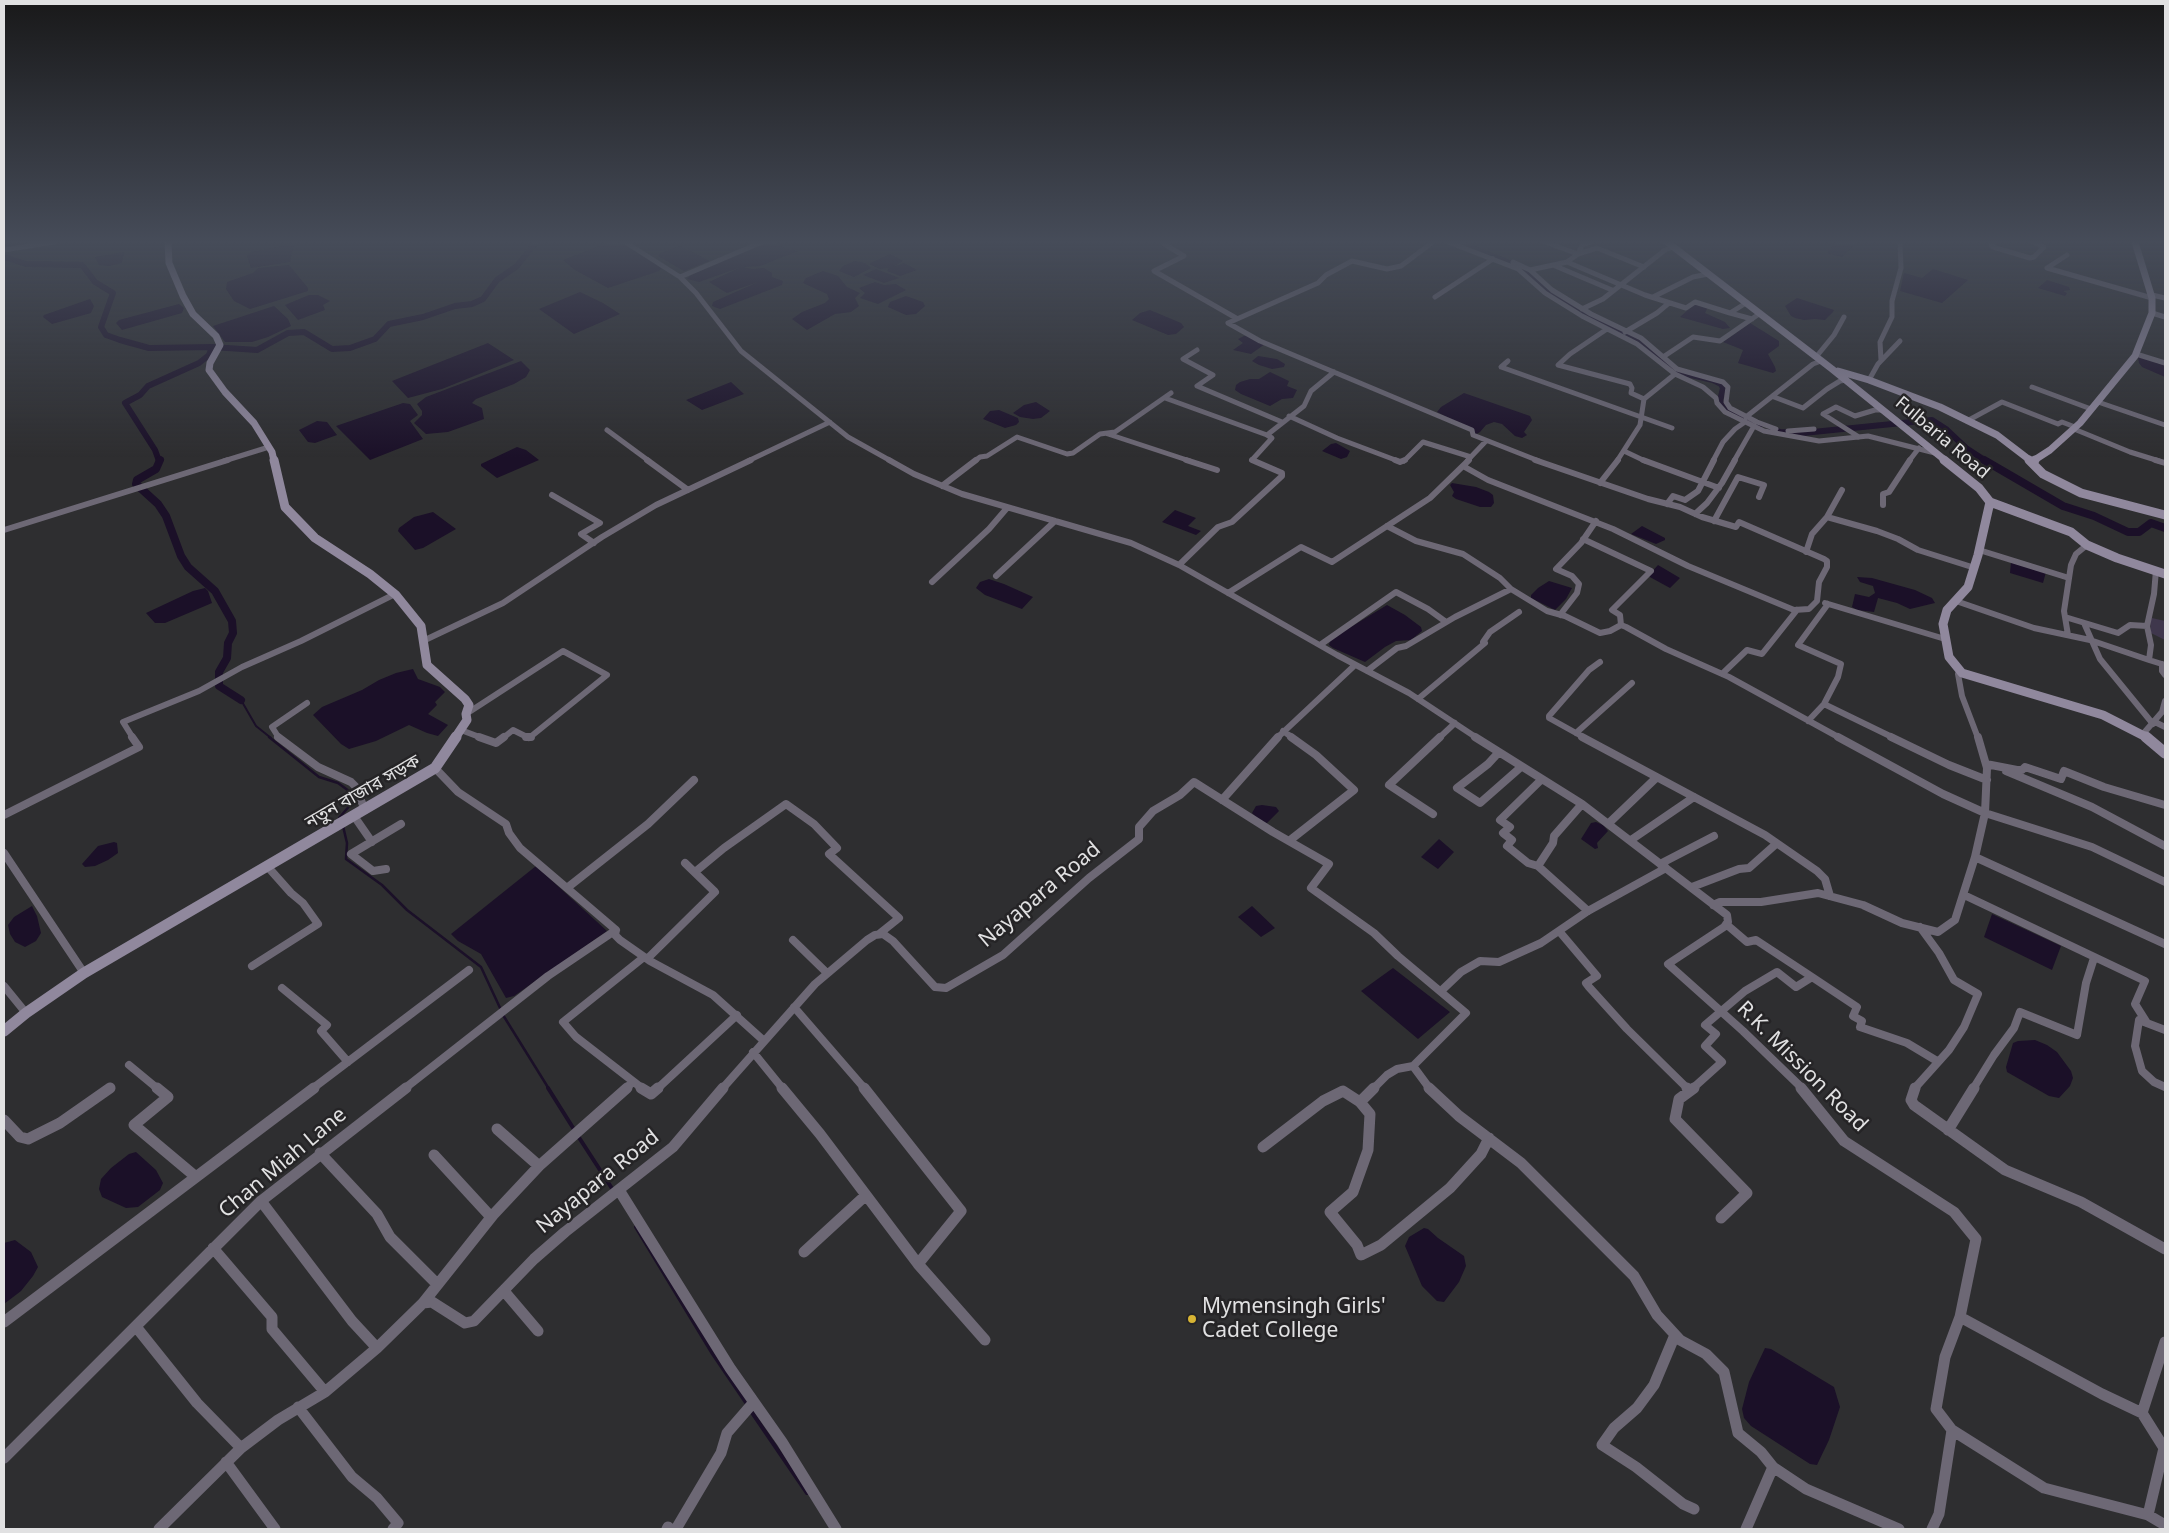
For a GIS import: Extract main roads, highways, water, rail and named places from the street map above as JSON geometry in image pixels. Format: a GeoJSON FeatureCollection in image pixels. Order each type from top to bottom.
{"type":"FeatureCollection","features":[{"type":"Feature","properties":{"kind":"waterway"},"geometry":{"type":"LineString","coordinates":[[106,314],[101,327],[106,335],[120,340],[149,348],[212,347]]}},
{"type":"Feature","properties":{"kind":"waterway"},"geometry":{"type":"LineString","coordinates":[[212,347],[257,350],[288,333],[304,332],[332,349],[350,348],[375,339],[389,324],[433,314]]}},
{"type":"Feature","properties":{"kind":"waterway"},"geometry":{"type":"LineString","coordinates":[[1586,314],[1600,322],[1633,336],[1678,372],[1713,380],[1721,384],[1723,388],[1720,401],[1732,415],[1760,425]]}},
{"type":"Feature","properties":{"kind":"waterway"},"geometry":{"type":"LineString","coordinates":[[159,461],[155,450],[125,403],[140,395],[148,386],[199,363],[209,355],[212,347]]}},
{"type":"Feature","properties":{"kind":"waterway"},"geometry":{"type":"LineString","coordinates":[[1772,429],[1780,432],[1803,433],[1932,420],[1946,429],[1966,448],[1986,461]]}},
{"type":"Feature","properties":{"kind":"waterway"},"geometry":{"type":"LineString","coordinates":[[160,460],[156,469],[137,480],[136,484],[158,504],[166,516],[181,556],[188,567],[215,591],[232,621],[233,633],[228,643],[227,658],[219,672],[219,686],[241,700]]}},
{"type":"Feature","properties":{"kind":"waterway"},"geometry":{"type":"LineString","coordinates":[[1984,460],[2063,506],[2094,516],[2128,532],[2139,532],[2151,523],[2165,528]]}},
{"type":"Feature","properties":{"kind":"waterway"},"geometry":{"type":"LineString","coordinates":[[241,700],[256,726],[271,738]]}},
{"type":"Feature","properties":{"kind":"waterway"},"geometry":{"type":"LineString","coordinates":[[269,737],[319,777],[338,783],[353,794],[352,803],[339,818]]}},
{"type":"Feature","properties":{"kind":"waterway"},"geometry":{"type":"LineString","coordinates":[[343,826],[347,843],[346,859],[382,885],[407,910],[481,967],[501,1010]]}},
{"type":"Feature","properties":{"kind":"waterway"},"geometry":{"type":"LineString","coordinates":[[503,1015],[549,1089]]}},
{"type":"Feature","properties":{"kind":"waterway"},"geometry":{"type":"LineString","coordinates":[[548,1088],[575,1131]]}},
{"type":"Feature","properties":{"kind":"waterway"},"geometry":{"type":"LineString","coordinates":[[578,1136],[613,1190]]}},
{"type":"Feature","properties":{"kind":"waterway"},"geometry":{"type":"LineString","coordinates":[[636,1227],[713,1354],[747,1404]]}},
{"type":"Feature","properties":{"kind":"waterway"},"geometry":{"type":"LineString","coordinates":[[751,1411],[807,1493]]}},
{"type":"Feature","properties":{"kind":"place","name":"Mymensingh Girls' Cadet College"},"geometry":{"type":"Point","coordinates":[1192,1319]}}]}
